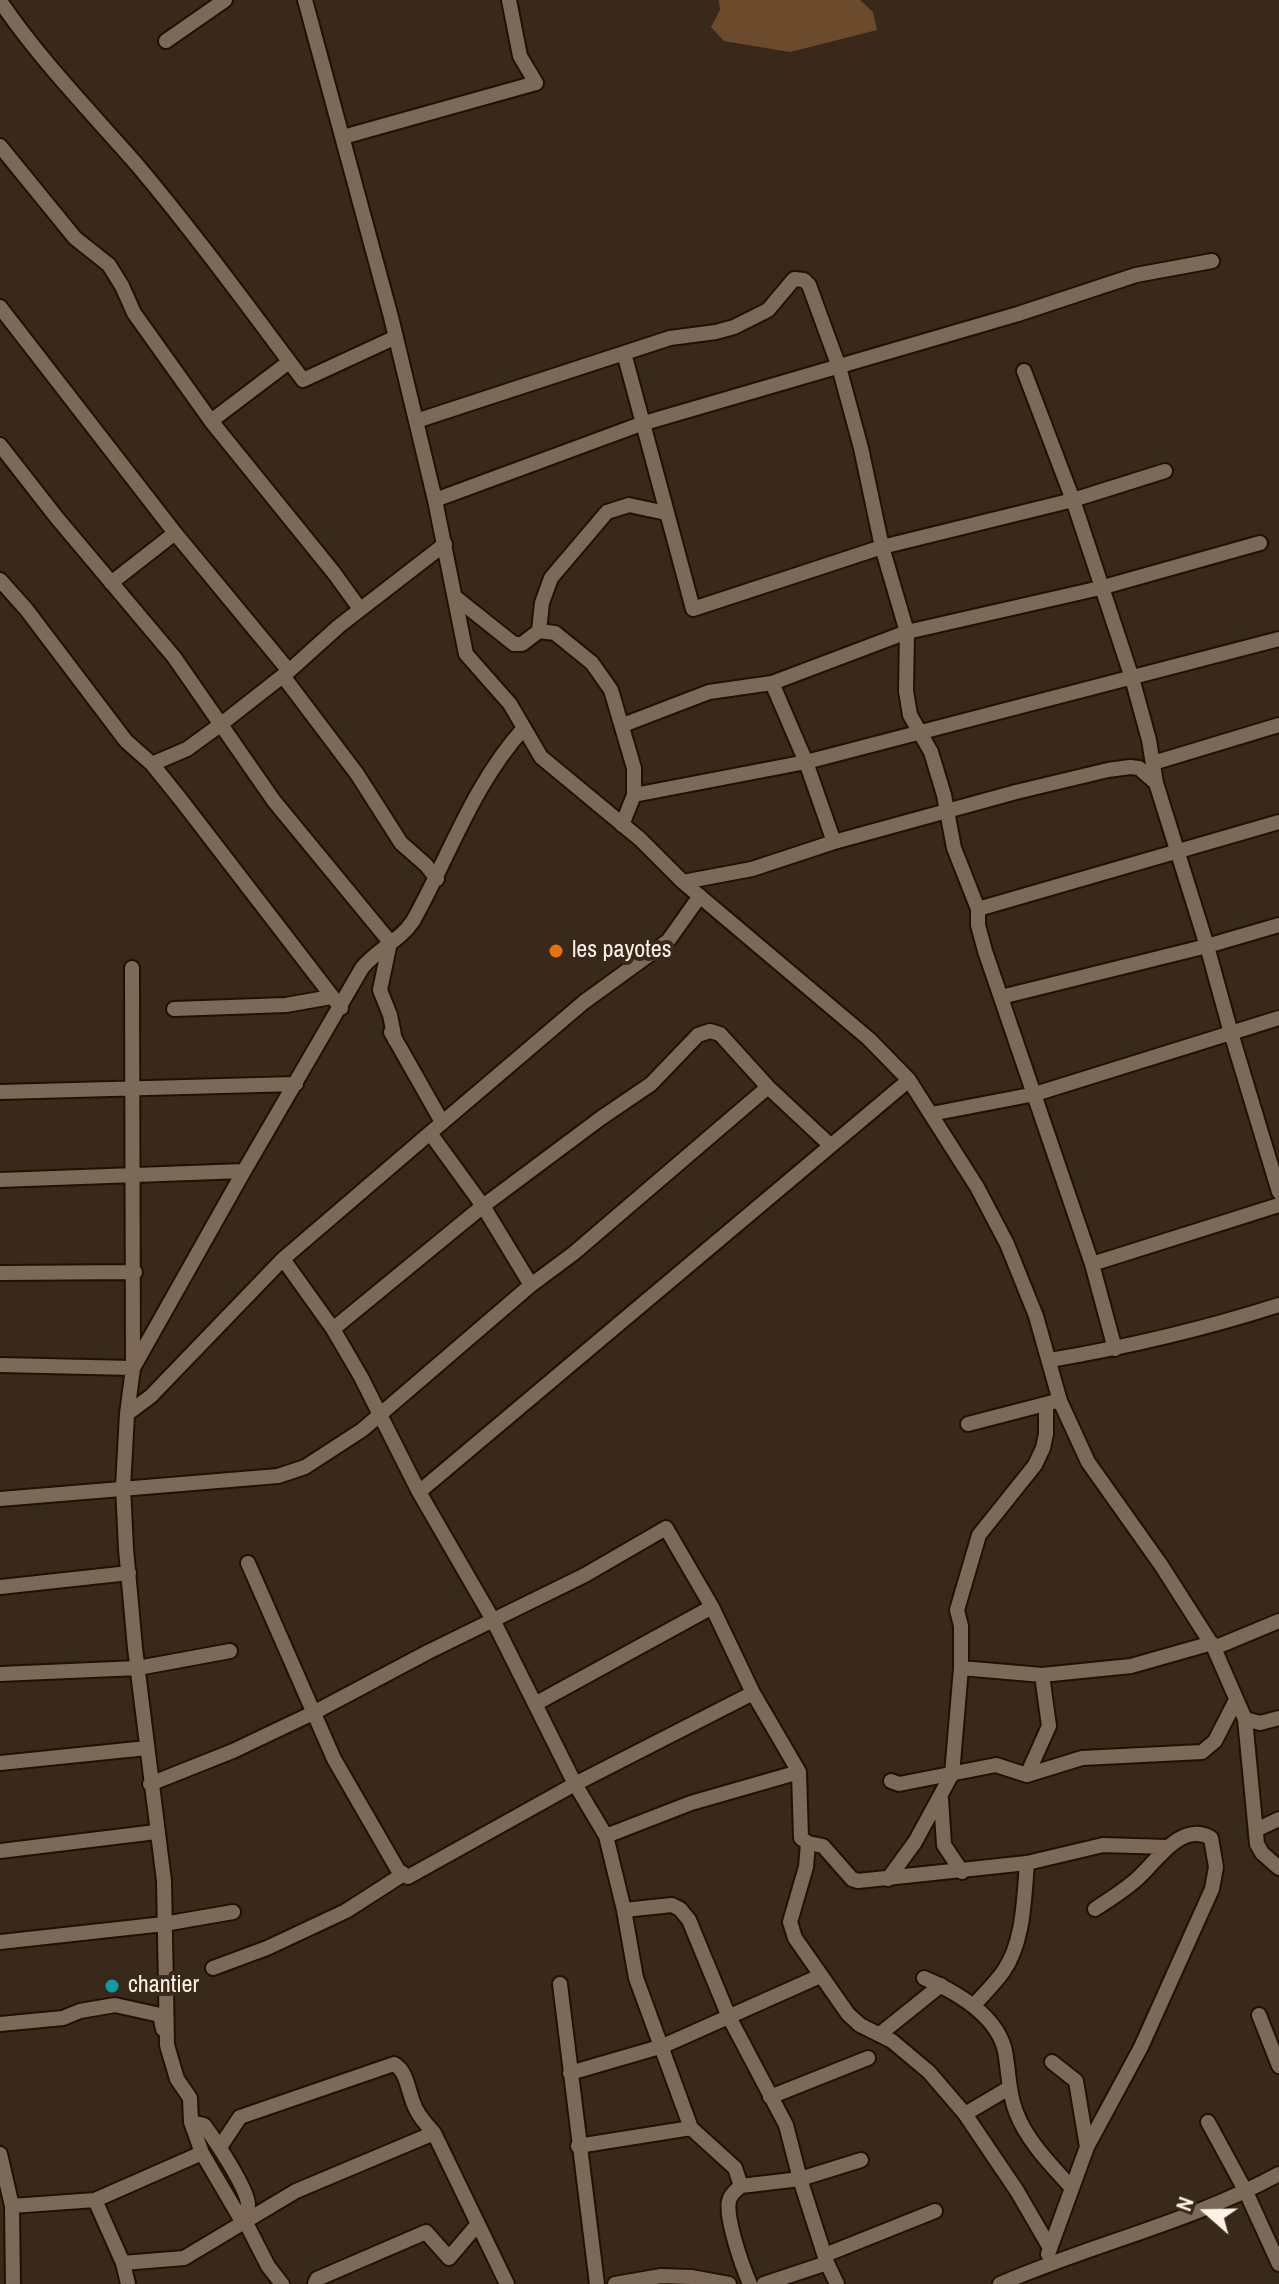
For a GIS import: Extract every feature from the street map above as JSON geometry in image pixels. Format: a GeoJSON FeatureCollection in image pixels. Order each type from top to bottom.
{"type":"FeatureCollection","features":[{"type":"Feature","properties":{"kind":"street"},"geometry":{"type":"LineString","coordinates":[[166,41],[225,0]]}},
{"type":"Feature","properties":{"kind":"street"},"geometry":{"type":"LineString","coordinates":[[305,0],[396,337],[470,662],[510,704],[541,757],[869,1039],[909,1080],[977,1187],[1007,1244],[1027,1290],[1050,1360],[1053,1402],[1043,1448],[1035,1465],[979,1535],[957,1610],[961,1626],[961,1668],[952,1774],[941,1799],[888,1879]]}},
{"type":"Feature","properties":{"kind":"street"},"geometry":{"type":"LineString","coordinates":[[343,137],[536,83],[520,56],[509,0]]}},
{"type":"Feature","properties":{"kind":"street"},"geometry":{"type":"LineString","coordinates":[[0,1],[19,28],[140,169],[253,311],[303,380],[396,337]]}},
{"type":"Feature","properties":{"kind":"street"},"geometry":{"type":"LineString","coordinates":[[0,146],[75,238],[109,265],[134,313],[211,421],[360,609]]}},
{"type":"Feature","properties":{"kind":"street"},"geometry":{"type":"LineString","coordinates":[[435,500],[641,424],[1018,314],[1136,275],[1212,261]]}},
{"type":"Feature","properties":{"kind":"street"},"geometry":{"type":"LineString","coordinates":[[416,421],[670,338],[734,327],[768,310],[789,282],[798,279],[809,285],[839,367],[861,448],[882,547],[907,632],[906,691],[910,715],[931,752],[954,848],[978,909],[982,938],[1092,1264],[1115,1349]]}},
{"type":"Feature","properties":{"kind":"street"},"geometry":{"type":"LineString","coordinates":[[0,307],[286,674],[357,774],[401,843],[437,879]]}},
{"type":"Feature","properties":{"kind":"street"},"geometry":{"type":"LineString","coordinates":[[624,353],[693,609],[882,547],[1073,500],[1165,471]]}},
{"type":"Feature","properties":{"kind":"street"},"geometry":{"type":"LineString","coordinates":[[211,421],[289,362]]}},
{"type":"Feature","properties":{"kind":"street"},"geometry":{"type":"LineString","coordinates":[[1024,371],[1073,500],[1132,678],[1156,783],[1279,1192]]}},
{"type":"Feature","properties":{"kind":"street"},"geometry":{"type":"LineString","coordinates":[[0,445],[174,657],[274,801],[390,942]]}},
{"type":"Feature","properties":{"kind":"street"},"geometry":{"type":"LineString","coordinates":[[539,631],[542,603],[551,578],[607,512],[629,505],[666,513]]}},
{"type":"Feature","properties":{"kind":"street"},"geometry":{"type":"LineString","coordinates":[[111,583],[175,533]]}},
{"type":"Feature","properties":{"kind":"street"},"geometry":{"type":"LineString","coordinates":[[623,725],[709,692],[772,683],[907,632],[1100,588],[1260,543]]}},
{"type":"Feature","properties":{"kind":"street"},"geometry":{"type":"LineString","coordinates":[[152,764],[187,749],[220,725],[286,674],[360,609],[445,544]]}},
{"type":"Feature","properties":{"kind":"street"},"geometry":{"type":"LineString","coordinates":[[0,580],[26,609],[126,741],[152,764],[336,1002]]}},
{"type":"Feature","properties":{"kind":"street"},"geometry":{"type":"LineString","coordinates":[[455,597],[514,644],[522,644],[539,631],[555,633],[592,663],[611,690],[634,768],[634,795],[622,825]]}},
{"type":"Feature","properties":{"kind":"street"},"geometry":{"type":"LineString","coordinates":[[634,795],[806,762],[1279,639]]}},
{"type":"Feature","properties":{"kind":"street"},"geometry":{"type":"LineString","coordinates":[[772,683],[806,762],[834,842]]}},
{"type":"Feature","properties":{"kind":"street"},"geometry":{"type":"LineString","coordinates":[[1153,763],[1279,725]]}},
{"type":"Feature","properties":{"kind":"street"},"geometry":{"type":"LineString","coordinates":[[133,1368],[296,1084],[336,1002],[362,968],[407,931],[437,879],[480,790],[503,753],[524,728]]}},
{"type":"Feature","properties":{"kind":"street"},"geometry":{"type":"LineString","coordinates":[[683,882],[752,869],[834,842],[1016,792],[1123,768],[1139,768],[1156,783]]}},
{"type":"Feature","properties":{"kind":"street"},"geometry":{"type":"LineString","coordinates":[[978,909],[1279,822]]}},
{"type":"Feature","properties":{"kind":"street"},"geometry":{"type":"LineString","coordinates":[[127,1414],[151,1396],[283,1259],[584,1002],[668,941],[700,896]]}},
{"type":"Feature","properties":{"kind":"street"},"geometry":{"type":"LineString","coordinates":[[1001,997],[1279,925]]}},
{"type":"Feature","properties":{"kind":"street"},"geometry":{"type":"LineString","coordinates":[[390,942],[380,990],[395,1040]]}},
{"type":"Feature","properties":{"kind":"street"},"geometry":{"type":"LineString","coordinates":[[132,968],[135,1272],[133,1368],[123,1487],[150,1784],[164,1881],[167,2045]]}},
{"type":"Feature","properties":{"kind":"street"},"geometry":{"type":"LineString","coordinates":[[362,968],[395,1040],[442,1122]]}},
{"type":"Feature","properties":{"kind":"street"},"geometry":{"type":"LineString","coordinates":[[174,1009],[336,1002]]}},
{"type":"Feature","properties":{"kind":"street"},"geometry":{"type":"LineString","coordinates":[[931,1114],[1035,1094],[1279,1018]]}},
{"type":"Feature","properties":{"kind":"street"},"geometry":{"type":"LineString","coordinates":[[333,1329],[483,1206],[651,1084],[698,1035],[710,1031],[720,1034],[768,1087],[830,1145]]}},
{"type":"Feature","properties":{"kind":"street"},"geometry":{"type":"LineString","coordinates":[[419,1492],[909,1080]]}},
{"type":"Feature","properties":{"kind":"street"},"geometry":{"type":"LineString","coordinates":[[0,1092],[296,1084]]}},
{"type":"Feature","properties":{"kind":"street"},"geometry":{"type":"LineString","coordinates":[[0,1499],[278,1476],[305,1467],[362,1430],[768,1087]]}},
{"type":"Feature","properties":{"kind":"street"},"geometry":{"type":"LineString","coordinates":[[430,1133],[483,1206],[531,1285]]}},
{"type":"Feature","properties":{"kind":"street"},"geometry":{"type":"LineString","coordinates":[[0,1180],[244,1171]]}},
{"type":"Feature","properties":{"kind":"street"},"geometry":{"type":"LineString","coordinates":[[1092,1264],[1279,1205]]}},
{"type":"Feature","properties":{"kind":"street"},"geometry":{"type":"LineString","coordinates":[[283,1259],[333,1329],[419,1492],[493,1620],[575,1784],[606,1836],[636,1978],[691,2128],[735,2168],[741,2186]]}},
{"type":"Feature","properties":{"kind":"street"},"geometry":{"type":"LineString","coordinates":[[0,1273],[135,1272]]}},
{"type":"Feature","properties":{"kind":"street"},"geometry":{"type":"LineString","coordinates":[[1050,1360],[1115,1349],[1279,1305]]}},
{"type":"Feature","properties":{"kind":"street"},"geometry":{"type":"LineString","coordinates":[[0,1365],[133,1368]]}},
{"type":"Feature","properties":{"kind":"street"},"geometry":{"type":"LineString","coordinates":[[968,1424],[1053,1402]]}},
{"type":"Feature","properties":{"kind":"street"},"geometry":{"type":"LineString","coordinates":[[1053,1402],[1099,1481],[1161,1565],[1213,1646],[1245,1719],[1257,1844],[1279,1868]]}},
{"type":"Feature","properties":{"kind":"street"},"geometry":{"type":"LineString","coordinates":[[150,1784],[233,1751],[315,1712],[585,1575],[666,1528],[712,1607],[753,1693],[799,1772],[801,1838],[823,1846],[852,1879],[962,1872],[1027,1863],[1103,1845],[1167,1847]]}},
{"type":"Feature","properties":{"kind":"street"},"geometry":{"type":"LineString","coordinates":[[248,1563],[351,1793],[402,1875]]}},
{"type":"Feature","properties":{"kind":"street"},"geometry":{"type":"LineString","coordinates":[[0,1587],[129,1573]]}},
{"type":"Feature","properties":{"kind":"street"},"geometry":{"type":"LineString","coordinates":[[535,1704],[712,1607]]}},
{"type":"Feature","properties":{"kind":"street"},"geometry":{"type":"LineString","coordinates":[[961,1668],[1042,1675],[1131,1666],[1213,1646],[1279,1621]]}},
{"type":"Feature","properties":{"kind":"street"},"geometry":{"type":"LineString","coordinates":[[0,1674],[138,1668],[230,1651]]}},
{"type":"Feature","properties":{"kind":"street"},"geometry":{"type":"LineString","coordinates":[[1027,1775],[1049,1726],[1042,1675]]}},
{"type":"Feature","properties":{"kind":"street"},"geometry":{"type":"LineString","coordinates":[[213,1968],[267,1948],[346,1911],[402,1875],[413,1876],[575,1784],[753,1693]]}},
{"type":"Feature","properties":{"kind":"street"},"geometry":{"type":"LineString","coordinates":[[891,1781],[899,1784],[996,1765],[1027,1775],[1082,1758],[1202,1752],[1215,1741],[1236,1700]]}},
{"type":"Feature","properties":{"kind":"street"},"geometry":{"type":"LineString","coordinates":[[1245,1719],[1260,1723],[1279,1718]]}},
{"type":"Feature","properties":{"kind":"street"},"geometry":{"type":"LineString","coordinates":[[0,1763],[147,1748]]}},
{"type":"Feature","properties":{"kind":"street"},"geometry":{"type":"LineString","coordinates":[[606,1836],[691,1803],[799,1772]]}},
{"type":"Feature","properties":{"kind":"street"},"geometry":{"type":"LineString","coordinates":[[941,1799],[944,1845],[962,1872]]}},
{"type":"Feature","properties":{"kind":"street"},"geometry":{"type":"LineString","coordinates":[[1256,1830],[1279,1819]]}},
{"type":"Feature","properties":{"kind":"street"},"geometry":{"type":"LineString","coordinates":[[0,1851],[156,1832]]}},
{"type":"Feature","properties":{"kind":"street"},"geometry":{"type":"LineString","coordinates":[[1043,2266],[1087,2147],[1141,2047],[1212,1889],[1216,1867],[1211,1838],[1197,1834],[1185,1836],[1167,1847],[1139,1877],[1095,1909]]}},
{"type":"Feature","properties":{"kind":"street"},"geometry":{"type":"LineString","coordinates":[[808,1843],[806,1867],[790,1922],[795,1938],[848,2014],[929,2072],[965,2114],[1017,2191],[1050,2248]]}},
{"type":"Feature","properties":{"kind":"street"},"geometry":{"type":"LineString","coordinates":[[974,2005],[1003,1972],[1015,1947],[1024,1902],[1027,1863]]}},
{"type":"Feature","properties":{"kind":"street"},"geometry":{"type":"LineString","coordinates":[[624,1910],[672,1905],[689,1920],[729,2017],[786,2125],[800,2179],[837,2284]]}},
{"type":"Feature","properties":{"kind":"street"},"geometry":{"type":"LineString","coordinates":[[0,1942],[164,1924],[233,1912]]}},
{"type":"Feature","properties":{"kind":"street"},"geometry":{"type":"LineString","coordinates":[[570,2073],[663,2046],[820,1976]]}},
{"type":"Feature","properties":{"kind":"street"},"geometry":{"type":"LineString","coordinates":[[924,1978],[974,2005],[1004,2047],[1009,2088],[1017,2115],[1028,2135],[1071,2187]]}},
{"type":"Feature","properties":{"kind":"street"},"geometry":{"type":"LineString","coordinates":[[560,1984],[597,2284]]}},
{"type":"Feature","properties":{"kind":"street"},"geometry":{"type":"LineString","coordinates":[[880,2034],[941,1985]]}},
{"type":"Feature","properties":{"kind":"street"},"geometry":{"type":"LineString","coordinates":[[0,2024],[63,2018],[80,2011],[115,2005],[160,2015],[177,2079],[190,2098],[191,2122],[202,2153],[268,2266],[282,2284]]}},
{"type":"Feature","properties":{"kind":"street"},"geometry":{"type":"LineString","coordinates":[[1259,2015],[1279,2066]]}},
{"type":"Feature","properties":{"kind":"street"},"geometry":{"type":"LineString","coordinates":[[770,2097],[868,2058]]}},
{"type":"Feature","properties":{"kind":"street"},"geometry":{"type":"LineString","coordinates":[[1052,2062],[1076,2081],[1087,2147]]}},
{"type":"Feature","properties":{"kind":"street"},"geometry":{"type":"LineString","coordinates":[[220,2147],[240,2117],[387,2064],[400,2067],[416,2111],[434,2133],[507,2284]]}},
{"type":"Feature","properties":{"kind":"street"},"geometry":{"type":"LineString","coordinates":[[965,2114],[1009,2088]]}},
{"type":"Feature","properties":{"kind":"street"},"geometry":{"type":"LineString","coordinates":[[191,2122],[204,2125],[220,2147],[248,2203],[244,2222]]}},
{"type":"Feature","properties":{"kind":"street"},"geometry":{"type":"LineString","coordinates":[[1208,2122],[1246,2192],[1279,2264]]}},
{"type":"Feature","properties":{"kind":"street"},"geometry":{"type":"LineString","coordinates":[[578,2146],[691,2128]]}},
{"type":"Feature","properties":{"kind":"street"},"geometry":{"type":"LineString","coordinates":[[123,2263],[184,2258],[296,2191],[434,2133]]}},
{"type":"Feature","properties":{"kind":"street"},"geometry":{"type":"LineString","coordinates":[[8,2209],[95,2200],[202,2153]]}},
{"type":"Feature","properties":{"kind":"street"},"geometry":{"type":"LineString","coordinates":[[0,2154],[8,2209],[13,2284]]}},
{"type":"Feature","properties":{"kind":"street"},"geometry":{"type":"LineString","coordinates":[[750,2284],[740,2263],[728,2204],[732,2194],[741,2186],[800,2179],[861,2160]]}},
{"type":"Feature","properties":{"kind":"street"},"geometry":{"type":"LineString","coordinates":[[1000,2284],[1246,2192],[1279,2174]]}},
{"type":"Feature","properties":{"kind":"street"},"geometry":{"type":"LineString","coordinates":[[95,2200],[123,2263],[128,2284]]}},
{"type":"Feature","properties":{"kind":"street"},"geometry":{"type":"LineString","coordinates":[[764,2284],[935,2211]]}},
{"type":"Feature","properties":{"kind":"street"},"geometry":{"type":"LineString","coordinates":[[317,2282],[426,2232],[449,2258],[477,2225]]}},
{"type":"Feature","properties":{"kind":"street"},"geometry":{"type":"LineString","coordinates":[[615,2284],[661,2276],[691,2277],[729,2284]]}},
{"type":"Feature","properties":{"kind":"shaded area"},"geometry":{"type":"Polygon","coordinates":[[[719,0],[860,0],[873,12],[877,30],[790,52],[724,41],[711,27],[720,10],[719,0]]]}},
{"type":"Feature","properties":{"kind":"place","name":"les payotes"},"geometry":{"type":"Point","coordinates":[556,951]}},
{"type":"Feature","properties":{"kind":"place","name":"chantier"},"geometry":{"type":"Point","coordinates":[112,1986]}}]}
